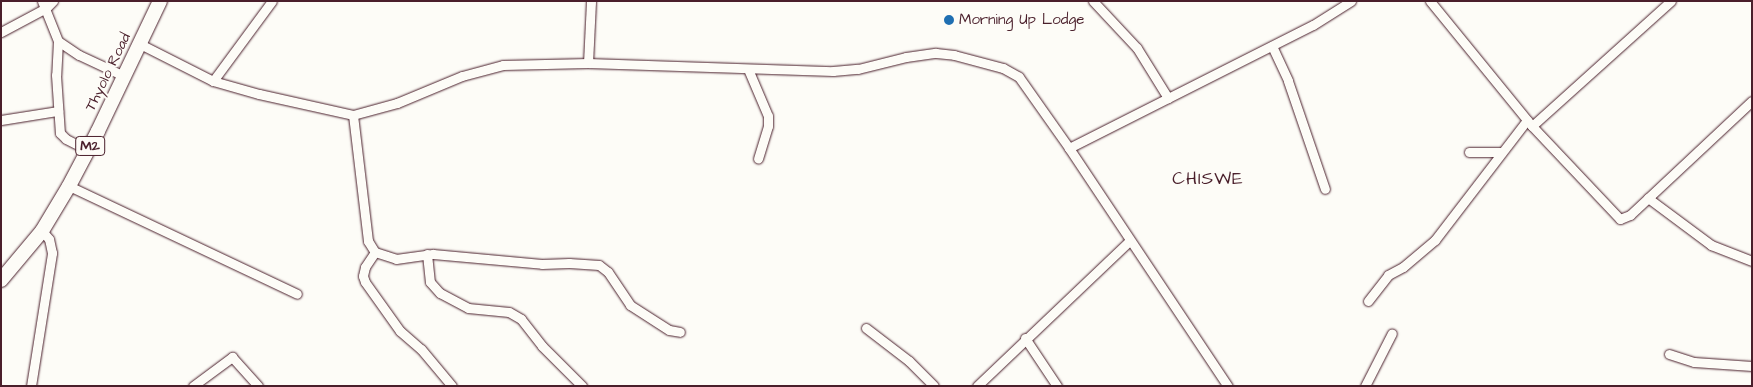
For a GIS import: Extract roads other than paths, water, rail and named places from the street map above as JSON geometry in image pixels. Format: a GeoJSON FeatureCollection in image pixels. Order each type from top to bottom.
{"type":"FeatureCollection","features":[{"type":"Feature","properties":{"kind":"highway","name":"Thyolo Road"},"geometry":{"type":"LineString","coordinates":[[1,280],[42,231],[69,186],[160,1]]}},
{"type":"Feature","properties":{"kind":"street"},"geometry":{"type":"LineString","coordinates":[[213,81],[272,1]]}},
{"type":"Feature","properties":{"kind":"street"},"geometry":{"type":"LineString","coordinates":[[588,63],[591,1]]}},
{"type":"Feature","properties":{"kind":"street"},"geometry":{"type":"LineString","coordinates":[[1093,1],[1137,48],[1168,98]]}},
{"type":"Feature","properties":{"kind":"street"},"geometry":{"type":"LineString","coordinates":[[1069,148],[1313,25],[1351,1]]}},
{"type":"Feature","properties":{"kind":"street"},"geometry":{"type":"LineString","coordinates":[[1430,1],[1530,123],[1617,218],[1624,219],[1752,101]]}},
{"type":"Feature","properties":{"kind":"street"},"geometry":{"type":"LineString","coordinates":[[1368,301],[1388,275],[1403,267],[1435,240],[1501,152],[1530,123],[1672,1]]}},
{"type":"Feature","properties":{"kind":"street"},"geometry":{"type":"LineString","coordinates":[[1,32],[47,4],[58,40],[56,75],[62,137],[88,150]]}},
{"type":"Feature","properties":{"kind":"street"},"geometry":{"type":"LineString","coordinates":[[58,40],[79,55],[124,76]]}},
{"type":"Feature","properties":{"kind":"street"},"geometry":{"type":"LineString","coordinates":[[140,44],[213,81],[259,94],[354,115],[397,103],[462,76],[489,68],[515,64],[588,63],[748,69],[858,69],[906,57],[936,53],[979,60],[1002,68],[1019,78],[1069,148],[1129,241],[1228,386]]}},
{"type":"Feature","properties":{"kind":"street"},"geometry":{"type":"LineString","coordinates":[[1272,46],[1288,81],[1325,188]]}},
{"type":"Feature","properties":{"kind":"street"},"geometry":{"type":"LineString","coordinates":[[748,69],[768,116],[768,126],[758,158]]}},
{"type":"Feature","properties":{"kind":"street"},"geometry":{"type":"LineString","coordinates":[[1,120],[58,111]]}},
{"type":"Feature","properties":{"kind":"street"},"geometry":{"type":"LineString","coordinates":[[354,115],[368,241],[374,252],[396,259],[427,254],[542,264],[600,265],[608,272],[630,304],[669,330],[680,332]]}},
{"type":"Feature","properties":{"kind":"street"},"geometry":{"type":"LineString","coordinates":[[1469,152],[1501,152]]}},
{"type":"Feature","properties":{"kind":"street"},"geometry":{"type":"LineString","coordinates":[[69,186],[297,294]]}},
{"type":"Feature","properties":{"kind":"street"},"geometry":{"type":"LineString","coordinates":[[1648,198],[1711,245],[1752,261]]}},
{"type":"Feature","properties":{"kind":"street"},"geometry":{"type":"LineString","coordinates":[[31,386],[52,253],[49,238],[42,231]]}},
{"type":"Feature","properties":{"kind":"street"},"geometry":{"type":"LineString","coordinates":[[977,386],[1025,338],[1129,241]]}},
{"type":"Feature","properties":{"kind":"street"},"geometry":{"type":"LineString","coordinates":[[374,252],[365,267],[363,276],[366,282],[400,331],[421,349],[452,386]]}},
{"type":"Feature","properties":{"kind":"street"},"geometry":{"type":"LineString","coordinates":[[427,254],[430,282],[440,293],[468,308],[509,312],[521,319],[542,346],[582,386]]}},
{"type":"Feature","properties":{"kind":"street"},"geometry":{"type":"LineString","coordinates":[[866,328],[909,361],[934,386]]}},
{"type":"Feature","properties":{"kind":"street"},"geometry":{"type":"LineString","coordinates":[[1364,386],[1392,333]]}},
{"type":"Feature","properties":{"kind":"street"},"geometry":{"type":"LineString","coordinates":[[1025,338],[1057,386]]}},
{"type":"Feature","properties":{"kind":"street"},"geometry":{"type":"LineString","coordinates":[[1669,354],[1694,362],[1752,366]]}},
{"type":"Feature","properties":{"kind":"street"},"geometry":{"type":"LineString","coordinates":[[193,386],[228,357],[232,357],[258,386]]}},
{"type":"Feature","properties":{"kind":"place","name":"Morning Up Lodge"},"geometry":{"type":"Point","coordinates":[949,20]}},
{"type":"Feature","properties":{"kind":"district","name":"CHISWE"},"geometry":{"type":"Point","coordinates":[1208,179]}}]}
